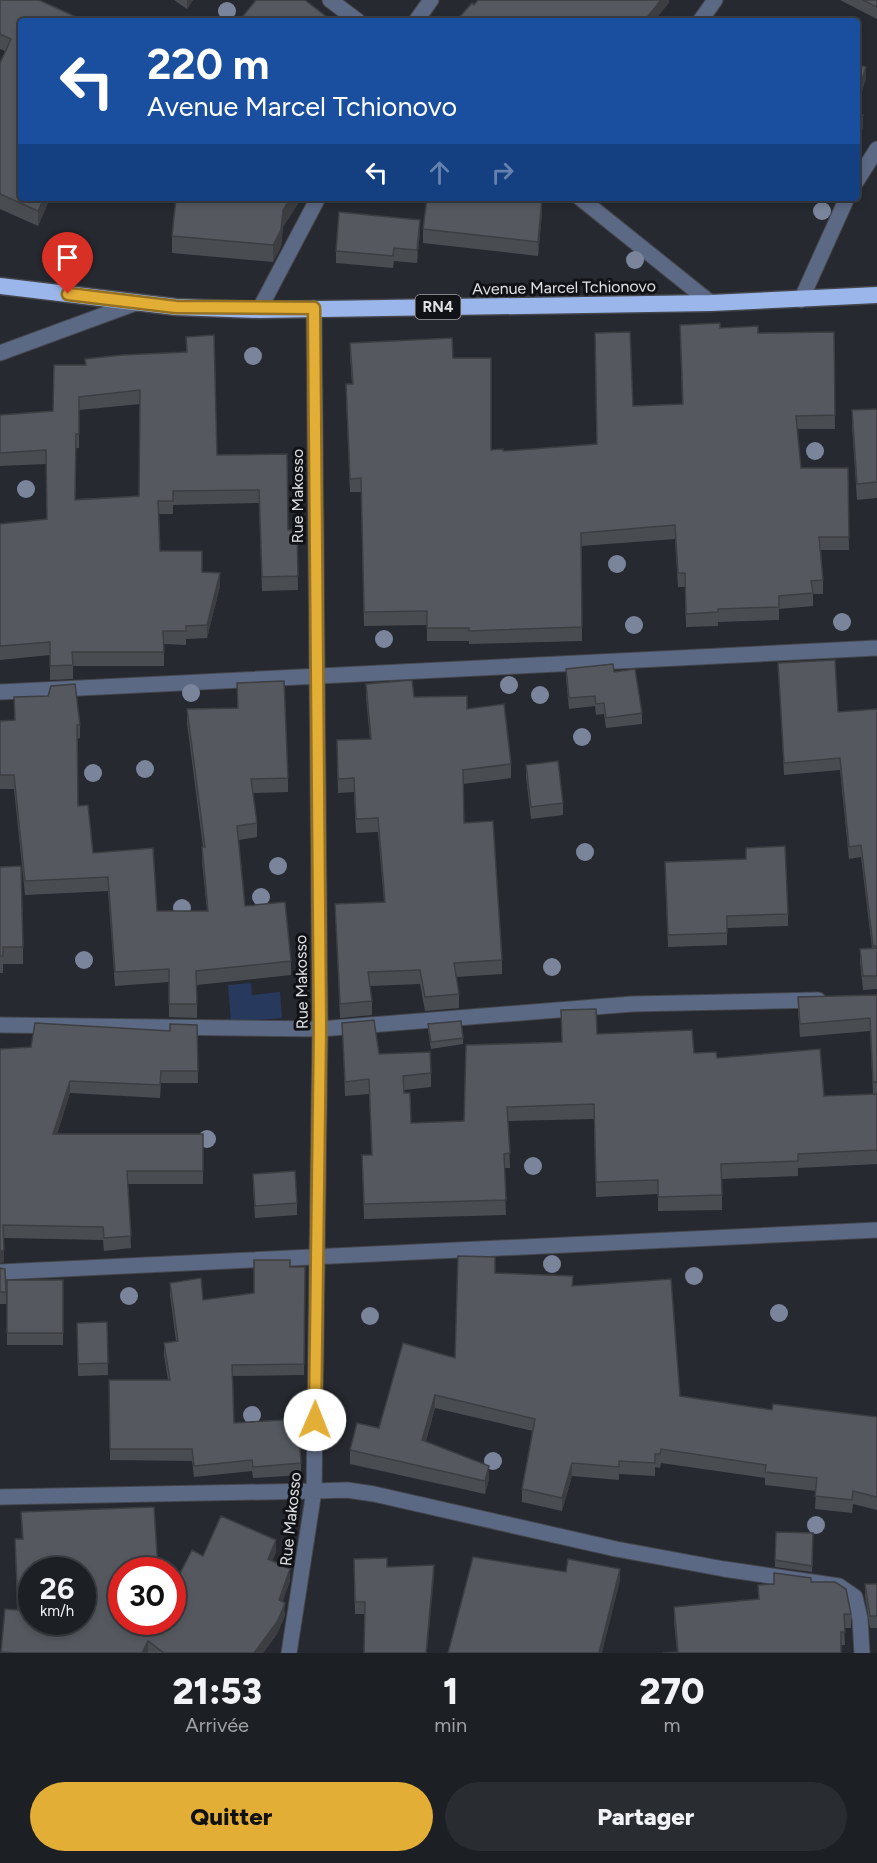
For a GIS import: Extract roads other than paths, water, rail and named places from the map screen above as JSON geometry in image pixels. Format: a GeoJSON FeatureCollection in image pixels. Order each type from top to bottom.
{"type":"FeatureCollection","features":[{"type":"Feature","properties":{"kind":"highway","name":"Avenue Marcel Tchionovo"},"geometry":{"type":"LineString","coordinates":[[0,286],[136,303],[259,310],[711,303],[877,295]]}},
{"type":"Feature","properties":{"kind":"street"},"geometry":{"type":"LineString","coordinates":[[330,0],[354,18]]}},
{"type":"Feature","properties":{"kind":"street"},"geometry":{"type":"LineString","coordinates":[[418,18],[431,0]]}},
{"type":"Feature","properties":{"kind":"street"},"geometry":{"type":"LineString","coordinates":[[702,18],[715,0]]}},
{"type":"Feature","properties":{"kind":"street"},"geometry":{"type":"LineString","coordinates":[[860,176],[877,149]]}},
{"type":"Feature","properties":{"kind":"street"},"geometry":{"type":"LineString","coordinates":[[259,310],[316,201]]}},
{"type":"Feature","properties":{"kind":"street"},"geometry":{"type":"LineString","coordinates":[[584,201],[711,303]]}},
{"type":"Feature","properties":{"kind":"street"},"geometry":{"type":"LineString","coordinates":[[801,300],[846,201]]}},
{"type":"Feature","properties":{"kind":"street"},"geometry":{"type":"LineString","coordinates":[[0,352],[136,303]]}},
{"type":"Feature","properties":{"kind":"street","name":"Rue Makosso"},"geometry":{"type":"LineString","coordinates":[[295,1650],[314,1491],[320,1029],[315,676],[314,308]]}},
{"type":"Feature","properties":{"kind":"street"},"geometry":{"type":"LineString","coordinates":[[0,692],[877,648]]}},
{"type":"Feature","properties":{"kind":"street"},"geometry":{"type":"LineString","coordinates":[[0,1025],[320,1029],[632,1004],[830,1000]]}},
{"type":"Feature","properties":{"kind":"street"},"geometry":{"type":"LineString","coordinates":[[0,1272],[877,1230]]}},
{"type":"Feature","properties":{"kind":"street"},"geometry":{"type":"LineString","coordinates":[[0,1497],[347,1490],[374,1494],[616,1549],[724,1569],[839,1586],[855,1597],[861,1619],[862,1653]]}}]}
